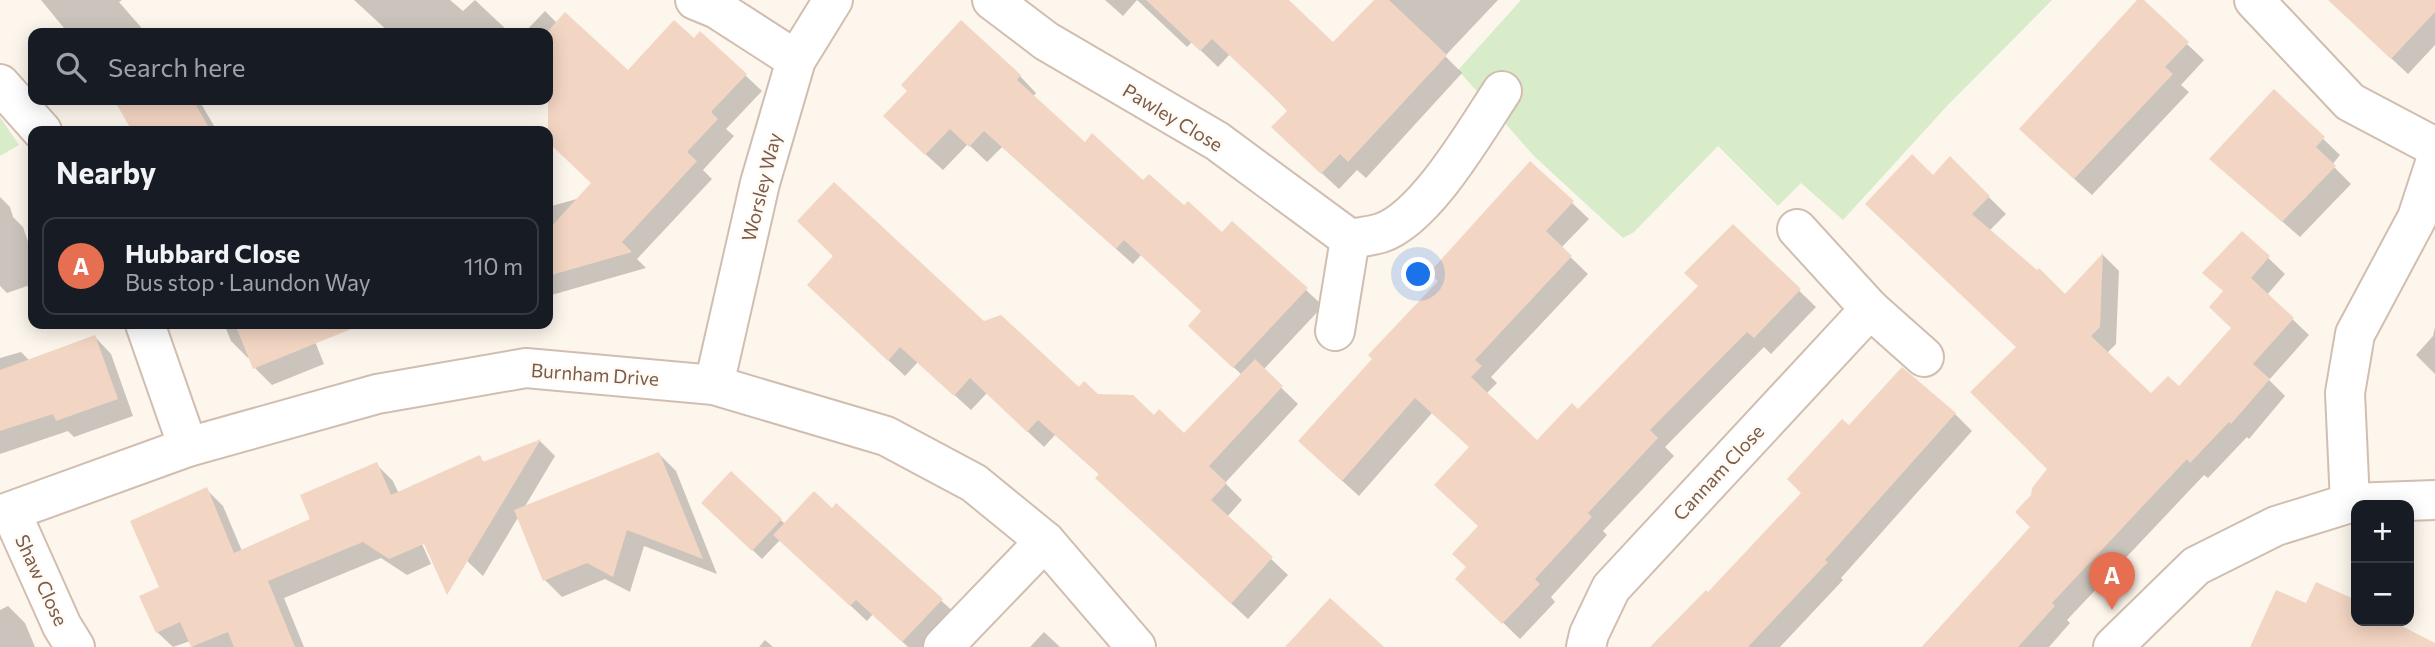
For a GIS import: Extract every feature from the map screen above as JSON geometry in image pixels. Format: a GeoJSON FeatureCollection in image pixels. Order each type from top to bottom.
{"type":"FeatureCollection","features":[{"type":"Feature","properties":{"kind":"street"},"geometry":{"type":"LineString","coordinates":[[695,0],[717,9],[796,60]]}},
{"type":"Feature","properties":{"kind":"street","name":"Worsley Way"},"geometry":{"type":"LineString","coordinates":[[714,384],[760,183],[796,60],[833,0]]}},
{"type":"Feature","properties":{"kind":"street","name":"Pawley Close"},"geometry":{"type":"LineString","coordinates":[[992,0],[1046,41],[1217,141],[1350,239]]}},
{"type":"Feature","properties":{"kind":"street"},"geometry":{"type":"LineString","coordinates":[[2254,0],[2350,102],[2435,147]]}},
{"type":"Feature","properties":{"kind":"street"},"geometry":{"type":"LineString","coordinates":[[0,84],[38,126]]}},
{"type":"Feature","properties":{"kind":"street"},"geometry":{"type":"LineString","coordinates":[[1335,331],[1350,239],[1383,232],[1420,207],[1458,157],[1502,91]]}},
{"type":"Feature","properties":{"kind":"street"},"geometry":{"type":"LineString","coordinates":[[2350,503],[2345,393],[2355,334],[2417,218],[2435,163]]}},
{"type":"Feature","properties":{"kind":"street"},"geometry":{"type":"LineString","coordinates":[[1797,229],[1870,309],[1924,356]]}},
{"type":"Feature","properties":{"kind":"street","name":"Cannam Close"},"geometry":{"type":"LineString","coordinates":[[1586,647],[1611,588],[1870,309]]}},
{"type":"Feature","properties":{"kind":"street"},"geometry":{"type":"LineString","coordinates":[[147,329],[188,447]]}},
{"type":"Feature","properties":{"kind":"street","name":"Burnham Drive"},"geometry":{"type":"LineString","coordinates":[[5,514],[188,447],[377,394],[526,368],[714,384],[886,436],[974,483],[1045,541],[1136,647]]}},
{"type":"Feature","properties":{"kind":"street"},"geometry":{"type":"LineString","coordinates":[[2113,647],[2196,566],[2276,526],[2350,503],[2435,500]]}},
{"type":"Feature","properties":{"kind":"street","name":"Shaw Close"},"geometry":{"type":"LineString","coordinates":[[5,514],[75,647]]}},
{"type":"Feature","properties":{"kind":"street"},"geometry":{"type":"LineString","coordinates":[[943,647],[1045,541]]}},
{"type":"Feature","properties":{"kind":"green space"},"geometry":{"type":"Polygon","coordinates":[[[1521,0],[2052,0],[1946,107],[1843,220],[1801,183],[1778,206],[1718,146],[1634,232],[1623,238],[1534,156],[1458,70],[1521,0]]]}},
{"type":"Feature","properties":{"kind":"green space"},"geometry":{"type":"Polygon","coordinates":[[[0,117],[19,145],[0,156],[0,117]]]}},
{"type":"Feature","properties":{"kind":"building"},"geometry":{"type":"Polygon","coordinates":[[[1146,0],[1289,0],[1333,42],[1374,0],[1389,0],[1447,55],[1348,162],[1340,154],[1321,174],[1271,127],[1287,111],[1275,98],[1212,39],[1200,51],[1146,0]]]}},
{"type":"Feature","properties":{"kind":"building"},"geometry":{"type":"Polygon","coordinates":[[[2137,0],[2144,0],[2189,42],[2165,67],[2173,74],[2074,179],[2019,129],[2137,0]]]}},
{"type":"Feature","properties":{"kind":"building"},"geometry":{"type":"Polygon","coordinates":[[[2328,0],[2435,0],[2435,12],[2391,59],[2328,0]]]}},
{"type":"Feature","properties":{"kind":"building"},"geometry":{"type":"Polygon","coordinates":[[[565,12],[628,70],[674,20],[694,38],[700,31],[747,74],[711,112],[718,119],[687,152],[697,161],[622,242],[632,252],[553,275],[553,225],[591,183],[553,147],[553,126],[548,126],[548,105],[553,105],[553,28],[551,28],[565,12]]]}},
{"type":"Feature","properties":{"kind":"building"},"geometry":{"type":"Polygon","coordinates":[[[961,20],[1021,75],[1017,80],[1085,142],[1092,133],[1143,180],[1149,174],[1184,205],[1188,201],[1222,232],[1232,221],[1308,288],[1233,368],[1188,326],[1201,311],[1124,240],[1116,249],[984,131],[969,147],[950,129],[925,155],[883,116],[907,91],[901,85],[961,20]]]}},
{"type":"Feature","properties":{"kind":"building"},"geometry":{"type":"Polygon","coordinates":[[[2274,89],[2325,137],[2316,147],[2336,166],[2282,222],[2209,159],[2274,89]]]}},
{"type":"Feature","properties":{"kind":"building"},"geometry":{"type":"Polygon","coordinates":[[[117,105],[196,105],[208,126],[129,126],[117,105]]]}},
{"type":"Feature","properties":{"kind":"building"},"geometry":{"type":"Polygon","coordinates":[[[1912,154],[1933,175],[1950,156],[1990,196],[1972,214],[2037,270],[2039,268],[2065,294],[2103,253],[2100,327],[2091,336],[2151,393],[2168,376],[2179,386],[2231,328],[2209,307],[2223,291],[2202,273],[2242,231],[2270,256],[2251,278],[2294,318],[2253,364],[2270,379],[2231,424],[2229,422],[2190,463],[2187,459],[2052,603],[2055,606],[2018,647],[1922,647],[2030,527],[2015,512],[2031,495],[2032,488],[2047,469],[1970,392],[2016,347],[1865,204],[1912,154]]]}},
{"type":"Feature","properties":{"kind":"building"},"geometry":{"type":"Polygon","coordinates":[[[1530,161],[1574,201],[1546,231],[1572,256],[1475,360],[1482,366],[1471,377],[1537,440],[1572,403],[1578,409],[1698,286],[1684,273],[1733,224],[1801,289],[1754,338],[1747,332],[1650,430],[1658,438],[1588,513],[1592,517],[1535,579],[1540,584],[1502,624],[1455,579],[1466,567],[1452,554],[1478,526],[1434,485],[1469,447],[1415,398],[1342,481],[1298,441],[1372,359],[1368,355],[1438,281],[1429,273],[1530,161]]]}},
{"type":"Feature","properties":{"kind":"building"},"geometry":{"type":"Polygon","coordinates":[[[834,182],[984,321],[1001,315],[1079,387],[1084,381],[1098,394],[1133,395],[1154,415],[1159,409],[1184,433],[1255,359],[1283,386],[1209,466],[1227,483],[1211,500],[1273,557],[1231,604],[1095,478],[1099,474],[1038,420],[1027,432],[970,378],[954,396],[900,347],[888,361],[807,285],[833,256],[797,221],[834,182]]]}},
{"type":"Feature","properties":{"kind":"building"},"geometry":{"type":"Polygon","coordinates":[[[237,329],[351,329],[253,369],[237,329]]]}},
{"type":"Feature","properties":{"kind":"building"},"geometry":{"type":"Polygon","coordinates":[[[95,335],[118,399],[56,421],[53,414],[0,431],[0,370],[95,335]]]}},
{"type":"Feature","properties":{"kind":"building"},"geometry":{"type":"Polygon","coordinates":[[[1902,367],[1956,413],[1825,560],[1828,562],[1748,647],[1650,647],[1706,590],[1708,592],[1801,493],[1787,479],[1842,419],[1849,425],[1902,367]]]}},
{"type":"Feature","properties":{"kind":"building"},"geometry":{"type":"Polygon","coordinates":[[[541,439],[447,595],[424,544],[389,559],[363,542],[268,581],[295,647],[234,647],[228,632],[191,647],[180,622],[156,633],[139,596],[159,587],[130,521],[207,487],[234,553],[310,519],[300,495],[377,462],[391,495],[480,455],[483,462],[541,439]]]}},
{"type":"Feature","properties":{"kind":"building"},"geometry":{"type":"Polygon","coordinates":[[[659,452],[703,559],[627,530],[613,577],[587,563],[543,581],[514,510],[659,452]]]}},
{"type":"Feature","properties":{"kind":"building"},"geometry":{"type":"Polygon","coordinates":[[[731,471],[782,519],[752,551],[701,503],[731,471]]]}},
{"type":"Feature","properties":{"kind":"building"},"geometry":{"type":"Polygon","coordinates":[[[814,491],[832,508],[836,503],[943,599],[902,642],[856,600],[850,606],[773,535],[814,491]]]}},
{"type":"Feature","properties":{"kind":"building"},"geometry":{"type":"Polygon","coordinates":[[[2316,582],[2351,598],[2351,626],[2402,626],[2435,643],[2435,647],[2250,647],[2276,590],[2306,603],[2316,582]]]}},
{"type":"Feature","properties":{"kind":"building"},"geometry":{"type":"Polygon","coordinates":[[[1330,598],[1384,647],[1285,647],[1330,598]]]}},
{"type":"Feature","properties":{"kind":"place","name":"Hubbard Close"},"geometry":{"type":"Point","coordinates":[2112,610]}}]}
